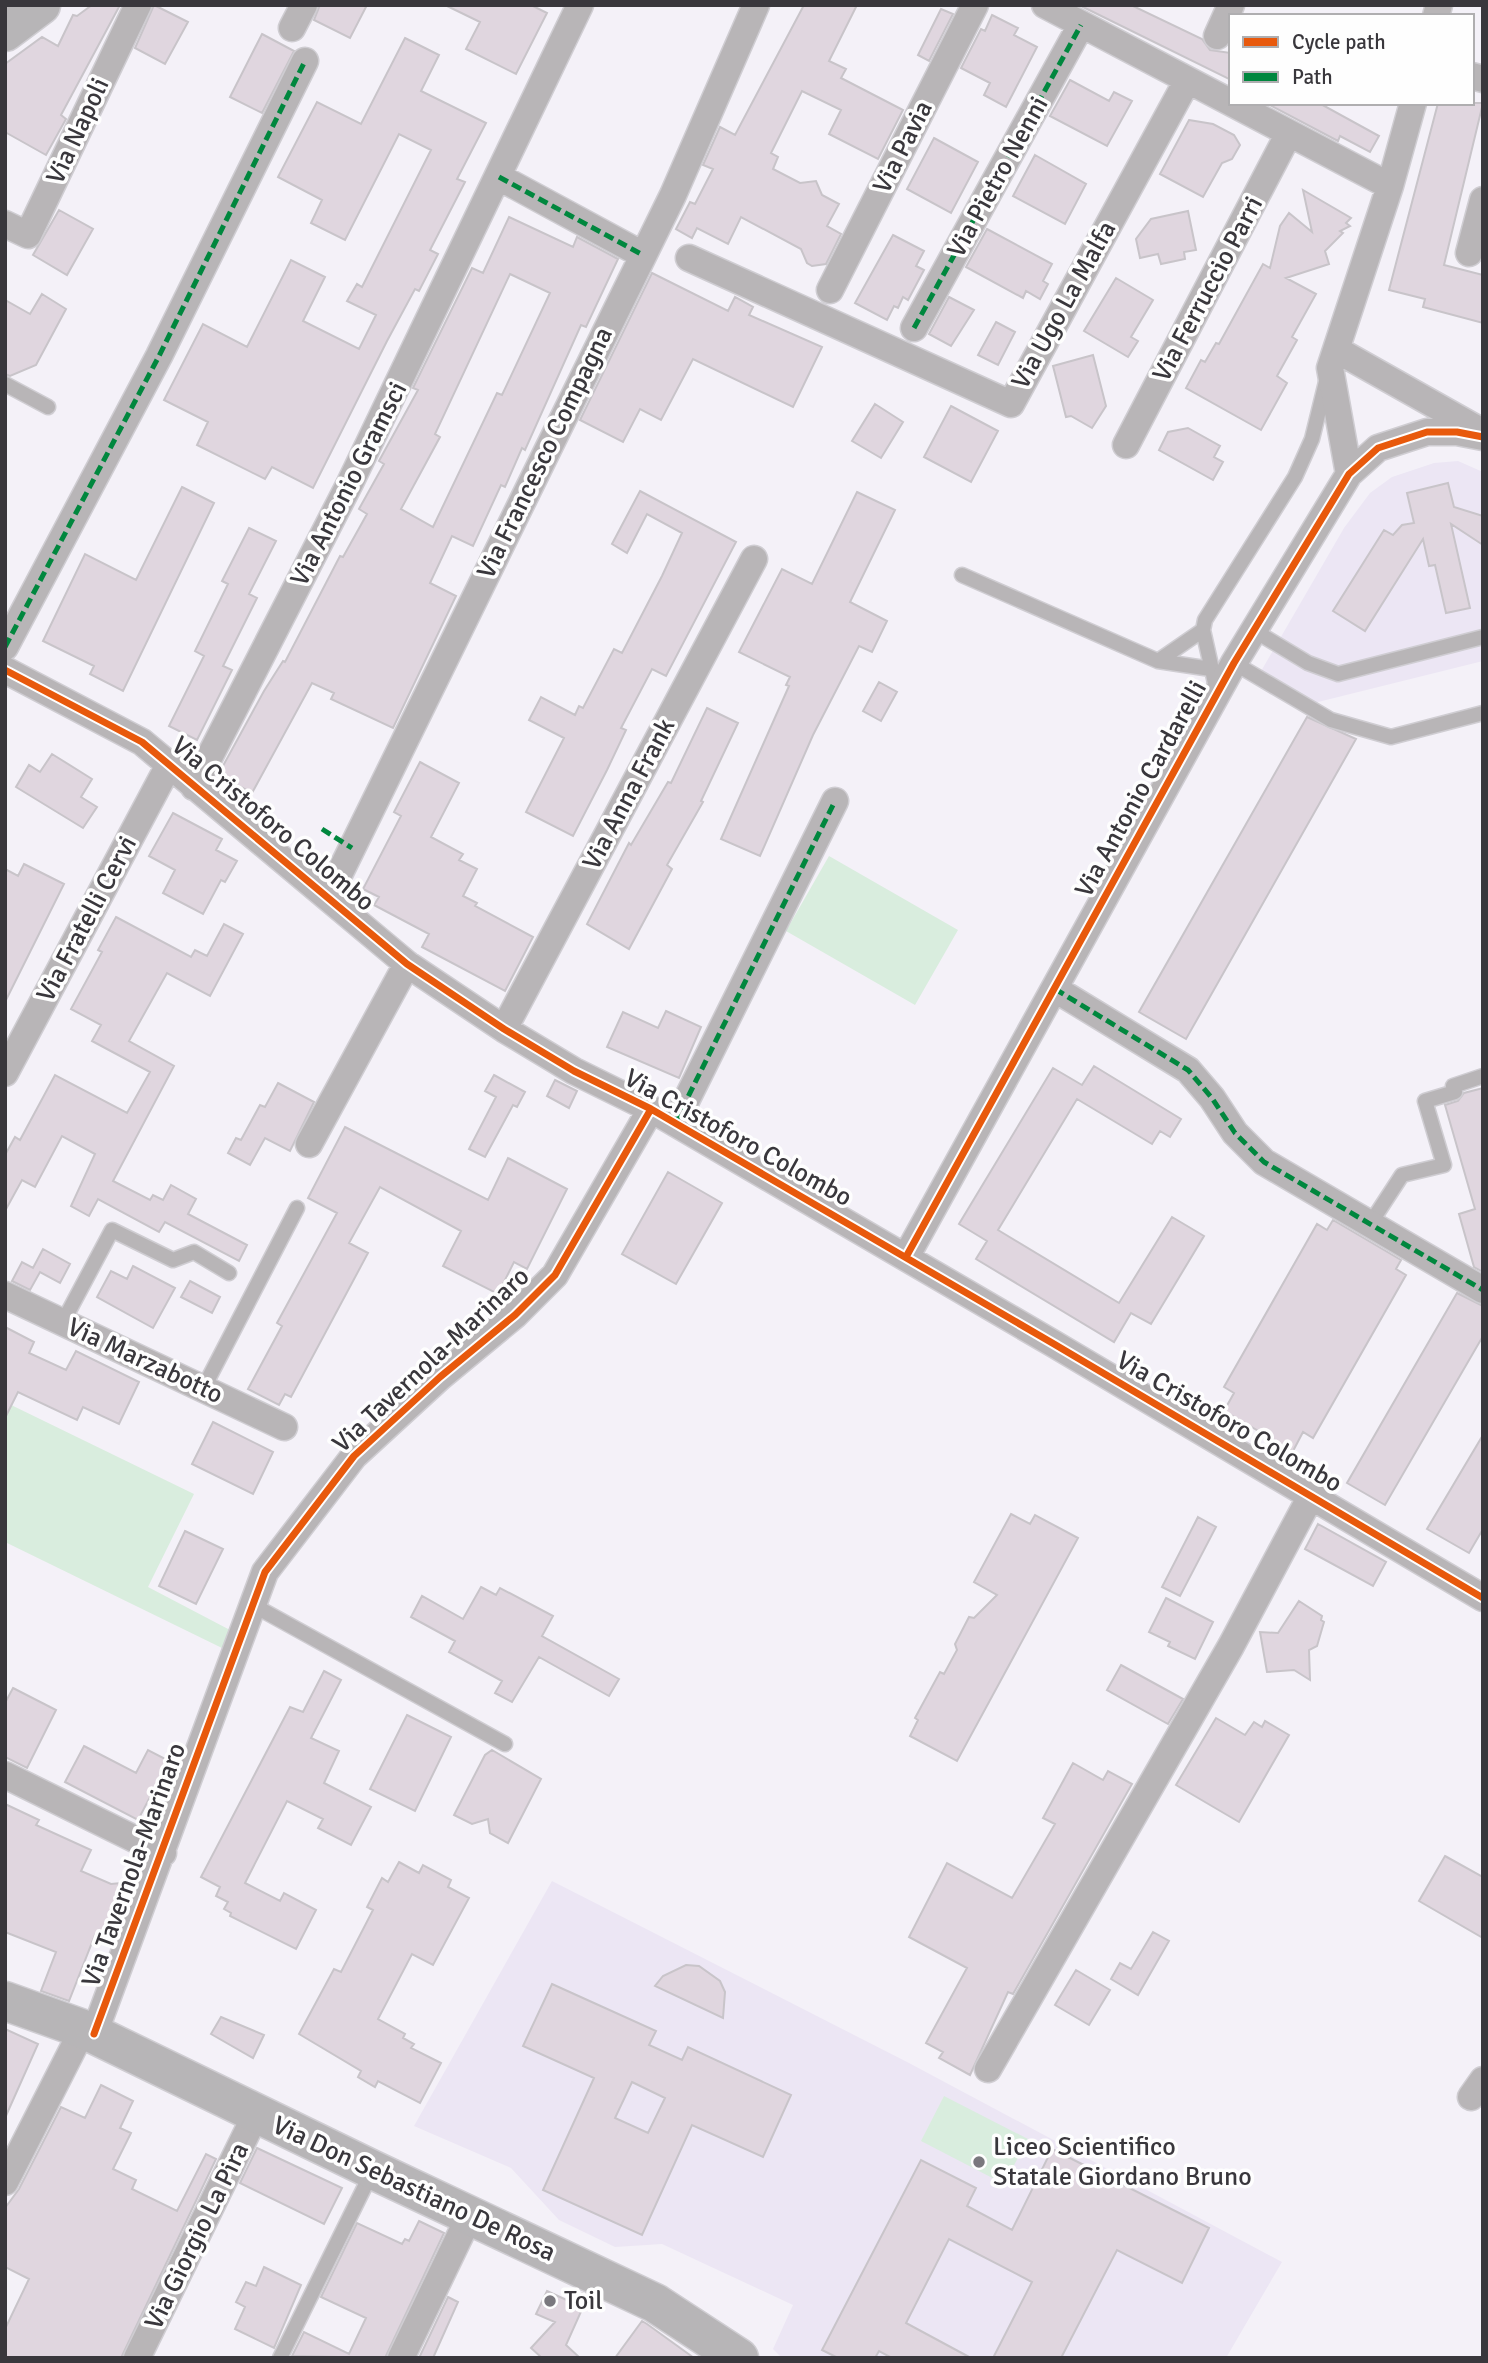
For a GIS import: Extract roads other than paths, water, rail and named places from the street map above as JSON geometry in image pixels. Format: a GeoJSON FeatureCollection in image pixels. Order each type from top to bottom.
{"type":"FeatureCollection","features":[{"type":"Feature","properties":{"kind":"street"},"geometry":{"type":"LineString","coordinates":[[5,32],[41,5]]}},
{"type":"Feature","properties":{"kind":"street","name":"Via Napoli"},"geometry":{"type":"LineString","coordinates":[[5,224],[28,235],[138,5]]}},
{"type":"Feature","properties":{"kind":"street","name":"Via Antonio Gramsci"},"geometry":{"type":"LineString","coordinates":[[194,787],[350,483],[580,5]]}},
{"type":"Feature","properties":{"kind":"street","name":"Via Francesco Compagna"},"geometry":{"type":"LineString","coordinates":[[328,897],[673,195],[756,5]]}},
{"type":"Feature","properties":{"kind":"street","name":"Via Pavia"},"geometry":{"type":"LineString","coordinates":[[830,290],[975,5]]}},
{"type":"Feature","properties":{"kind":"street"},"geometry":{"type":"LineString","coordinates":[[1045,5],[1229,102]]}},
{"type":"Feature","properties":{"kind":"street"},"geometry":{"type":"LineString","coordinates":[[1217,36],[1231,5]]}},
{"type":"Feature","properties":{"kind":"street","name":"Via Pietro Nenni"},"geometry":{"type":"LineString","coordinates":[[914,328],[1081,25]]}},
{"type":"Feature","properties":{"kind":"street"},"geometry":{"type":"LineString","coordinates":[[5,647],[159,356],[305,61]]}},
{"type":"Feature","properties":{"kind":"street","name":"Via Ugo La Malfa"},"geometry":{"type":"LineString","coordinates":[[689,258],[1010,404],[1186,80]]}},
{"type":"Feature","properties":{"kind":"street"},"geometry":{"type":"LineString","coordinates":[[1235,105],[1390,186]]}},
{"type":"Feature","properties":{"kind":"street"},"geometry":{"type":"LineString","coordinates":[[1349,474],[1333,359],[1390,186],[1412,105]]}},
{"type":"Feature","properties":{"kind":"street","name":"Via Ferruccio Parri"},"geometry":{"type":"LineString","coordinates":[[1126,445],[1289,133]]}},
{"type":"Feature","properties":{"kind":"street"},"geometry":{"type":"LineString","coordinates":[[499,177],[643,255]]}},
{"type":"Feature","properties":{"kind":"street"},"geometry":{"type":"LineString","coordinates":[[1469,253],[1483,200]]}},
{"type":"Feature","properties":{"kind":"street"},"geometry":{"type":"LineString","coordinates":[[1333,359],[1483,435]]}},
{"type":"Feature","properties":{"kind":"street","name":"Via Antonio Cardarelli"},"geometry":{"type":"LineString","coordinates":[[906,1257],[1055,989],[1221,675],[1253,630],[1349,474],[1378,449],[1427,432],[1483,435]]}},
{"type":"Feature","properties":{"kind":"street","name":"Via Anna Frank"},"geometry":{"type":"LineString","coordinates":[[503,1028],[754,559]]}},
{"type":"Feature","properties":{"kind":"street","name":"Via Cristoforo Colombo"},"geometry":{"type":"LineString","coordinates":[[5,670],[142,742],[407,964],[503,1028],[574,1071],[651,1109],[906,1257],[1312,1494],[1483,1598]]}},
{"type":"Feature","properties":{"kind":"street","name":"Via Fratelli Cervi"},"geometry":{"type":"LineString","coordinates":[[5,1073],[169,765]]}},
{"type":"Feature","properties":{"kind":"street","name":"Via Cristoforo Colombo"},"geometry":{"type":"LineString","coordinates":[[675,1124],[835,801]]}},
{"type":"Feature","properties":{"kind":"street"},"geometry":{"type":"LineString","coordinates":[[309,1144],[407,964]]}},
{"type":"Feature","properties":{"kind":"street"},"geometry":{"type":"LineString","coordinates":[[1055,989],[1188,1070],[1212,1098],[1235,1133],[1264,1162],[1483,1290]]}},
{"type":"Feature","properties":{"kind":"street","name":"Via Tavernola-Marinaro"},"geometry":{"type":"LineString","coordinates":[[5,2182],[89,2031],[163,1853],[251,1604],[265,1572],[354,1457],[440,1377],[515,1315],[555,1275],[651,1109]]}},
{"type":"Feature","properties":{"kind":"street","name":"Via Marzabotto"},"geometry":{"type":"LineString","coordinates":[[5,1294],[284,1427]]}},
{"type":"Feature","properties":{"kind":"street"},"geometry":{"type":"LineString","coordinates":[[988,2069],[1231,1646],[1312,1494]]}},
{"type":"Feature","properties":{"kind":"street"},"geometry":{"type":"LineString","coordinates":[[5,1775],[163,1853]]}},
{"type":"Feature","properties":{"kind":"street","name":"Via Don Sebastiano De Rosa"},"geometry":{"type":"LineString","coordinates":[[5,2001],[89,2031],[256,2114],[655,2303],[734,2357]]}},
{"type":"Feature","properties":{"kind":"street","name":"Via Giorgio La Pira"},"geometry":{"type":"LineString","coordinates":[[137,2358],[256,2114]]}},
{"type":"Feature","properties":{"kind":"street"},"geometry":{"type":"LineString","coordinates":[[401,2358],[470,2215]]}},
{"type":"Feature","properties":{"kind":"lane"},"geometry":{"type":"LineString","coordinates":[[1158,661],[1203,630],[1211,607],[1295,477],[1312,439],[1333,359]]}},
{"type":"Feature","properties":{"kind":"lane"},"geometry":{"type":"LineString","coordinates":[[5,384],[48,407]]}},
{"type":"Feature","properties":{"kind":"lane"},"geometry":{"type":"LineString","coordinates":[[962,575],[1158,661],[1221,675],[1331,720],[1391,737],[1483,713]]}},
{"type":"Feature","properties":{"kind":"lane"},"geometry":{"type":"LineString","coordinates":[[1203,630],[1221,675]]}},
{"type":"Feature","properties":{"kind":"lane"},"geometry":{"type":"LineString","coordinates":[[1253,630],[1308,663],[1338,674],[1483,637]]}},
{"type":"Feature","properties":{"kind":"lane"},"geometry":{"type":"LineString","coordinates":[[1370,1224],[1402,1175],[1444,1165],[1425,1101],[1455,1092],[1453,1086],[1483,1076]]}},
{"type":"Feature","properties":{"kind":"lane"},"geometry":{"type":"LineString","coordinates":[[203,1389],[297,1208]]}},
{"type":"Feature","properties":{"kind":"lane"},"geometry":{"type":"LineString","coordinates":[[63,1322],[112,1230],[173,1260],[184,1253],[194,1252],[229,1273]]}},
{"type":"Feature","properties":{"kind":"lane"},"geometry":{"type":"LineString","coordinates":[[251,1604],[505,1744]]}},
{"type":"Feature","properties":{"kind":"lane"},"geometry":{"type":"LineString","coordinates":[[280,2358],[373,2170]]}},
{"type":"Feature","properties":{"kind":"place","name":"Liceo Scientifico Statale Giordano Bruno"},"geometry":{"type":"Point","coordinates":[979,2162]}},
{"type":"Feature","properties":{"kind":"place","name":"Toil"},"geometry":{"type":"Point","coordinates":[550,2301]}}]}
